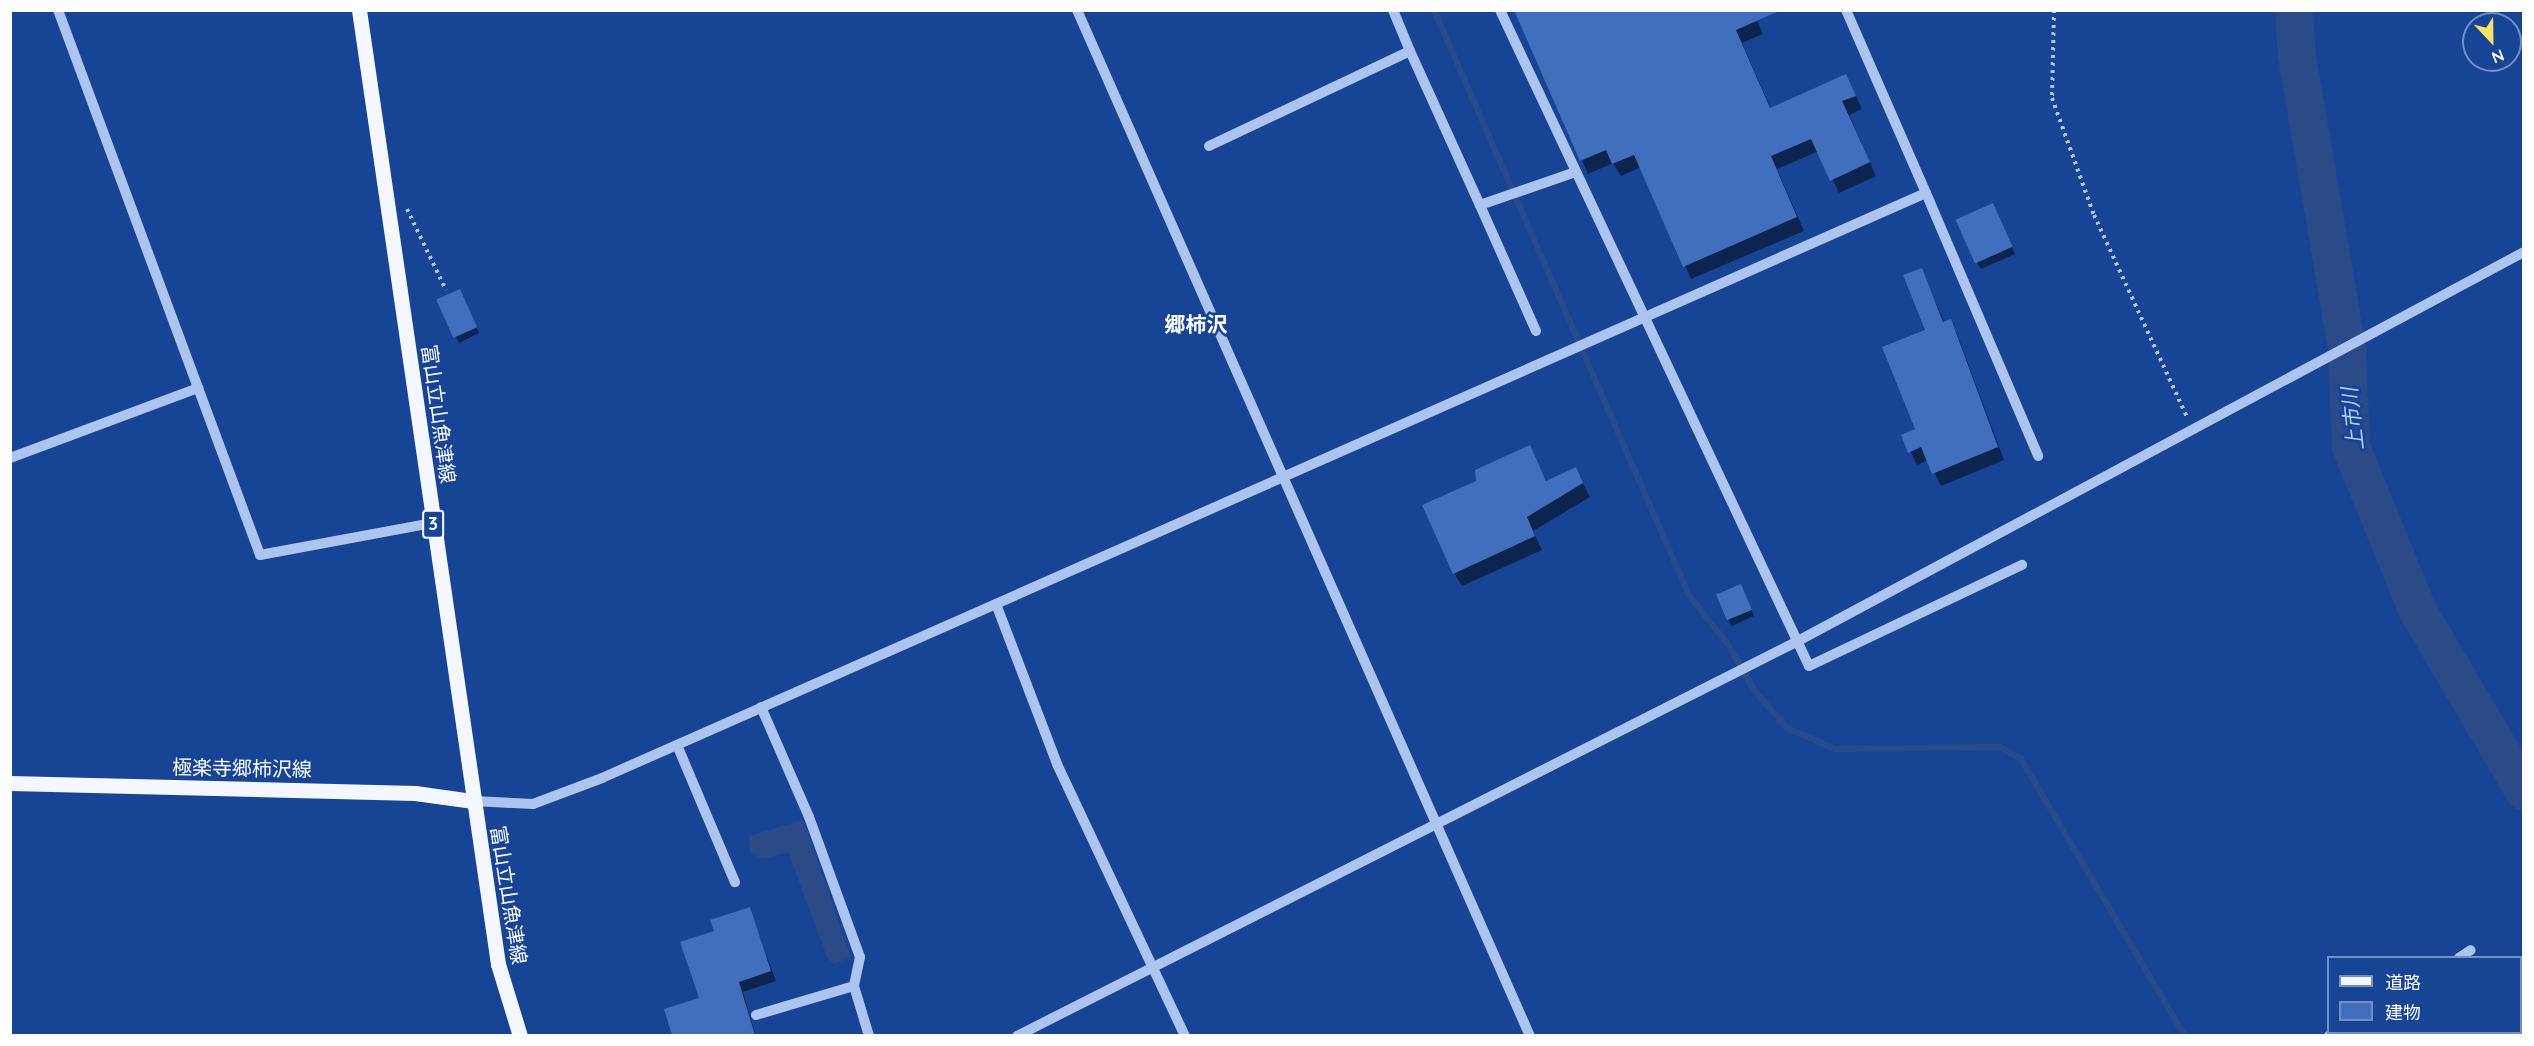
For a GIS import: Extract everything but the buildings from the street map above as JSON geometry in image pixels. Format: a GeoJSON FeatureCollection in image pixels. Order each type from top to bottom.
{"type":"FeatureCollection","features":[{"type":"Feature","properties":{"kind":"main road","name":"富山立山魚津線"},"geometry":{"type":"LineString","coordinates":[[359,10],[498,964],[520,1035]]}},
{"type":"Feature","properties":{"kind":"main road","name":"極楽寺郷柿沢線"},"geometry":{"type":"LineString","coordinates":[[10,783],[416,793],[473,801]]}},
{"type":"Feature","properties":{"kind":"street"},"geometry":{"type":"LineString","coordinates":[[58,10],[260,555],[433,523]]}},
{"type":"Feature","properties":{"kind":"street"},"geometry":{"type":"LineString","coordinates":[[1077,10],[1530,1035]]}},
{"type":"Feature","properties":{"kind":"street"},"geometry":{"type":"LineString","coordinates":[[1393,10],[1536,331]]}},
{"type":"Feature","properties":{"kind":"street"},"geometry":{"type":"LineString","coordinates":[[1500,10],[1573,173],[1809,666],[2022,566]]}},
{"type":"Feature","properties":{"kind":"street"},"geometry":{"type":"LineString","coordinates":[[1846,10],[2038,456]]}},
{"type":"Feature","properties":{"kind":"street"},"geometry":{"type":"LineString","coordinates":[[1209,146],[1410,51]]}},
{"type":"Feature","properties":{"kind":"street"},"geometry":{"type":"LineString","coordinates":[[1480,205],[1573,173]]}},
{"type":"Feature","properties":{"kind":"street"},"geometry":{"type":"LineString","coordinates":[[473,801],[533,804],[677,745],[1926,193]]}},
{"type":"Feature","properties":{"kind":"street"},"geometry":{"type":"LineString","coordinates":[[1017,1035],[1156,968],[1435,822],[1796,642],[2192,426],[2523,252]]}},
{"type":"Feature","properties":{"kind":"street"},"geometry":{"type":"LineString","coordinates":[[10,458],[198,388]]}},
{"type":"Feature","properties":{"kind":"street"},"geometry":{"type":"LineString","coordinates":[[996,604],[1057,764],[1156,968],[1185,1035]]}},
{"type":"Feature","properties":{"kind":"street"},"geometry":{"type":"LineString","coordinates":[[761,708],[809,817],[860,957],[854,986],[869,1035]]}},
{"type":"Feature","properties":{"kind":"street"},"geometry":{"type":"LineString","coordinates":[[677,745],[735,882]]}},
{"type":"Feature","properties":{"kind":"street"},"geometry":{"type":"LineString","coordinates":[[2461,956],[2471,950]]}},
{"type":"Feature","properties":{"kind":"street"},"geometry":{"type":"LineString","coordinates":[[756,1015],[854,986]]}},
{"type":"Feature","properties":{"kind":"path"},"geometry":{"type":"LineString","coordinates":[[2054,10],[2052,98],[2094,215],[2192,426]]}},
{"type":"Feature","properties":{"kind":"path"},"geometry":{"type":"LineString","coordinates":[[406,206],[446,290]]}},
{"type":"Feature","properties":{"kind":"water"},"geometry":{"type":"Polygon","coordinates":[[[803,820],[851,957],[834,964],[827,957],[788,852],[762,859],[750,853],[749,836],[803,820]]]}},
{"type":"Feature","properties":{"kind":"waterway"},"geometry":{"type":"LineString","coordinates":[[1434,10],[1689,595],[1729,646],[1754,690],[1787,728],[1835,749],[2000,747],[2021,759],[2185,1036]]}},
{"type":"Feature","properties":{"kind":"waterway","name":"上市川"},"geometry":{"type":"LineString","coordinates":[[2294,10],[2297,56],[2347,348],[2351,447],[2418,611],[2524,791]]}},
{"type":"Feature","properties":{"kind":"district","name":"郷柿沢"},"geometry":{"type":"Point","coordinates":[1196,324]}}]}
